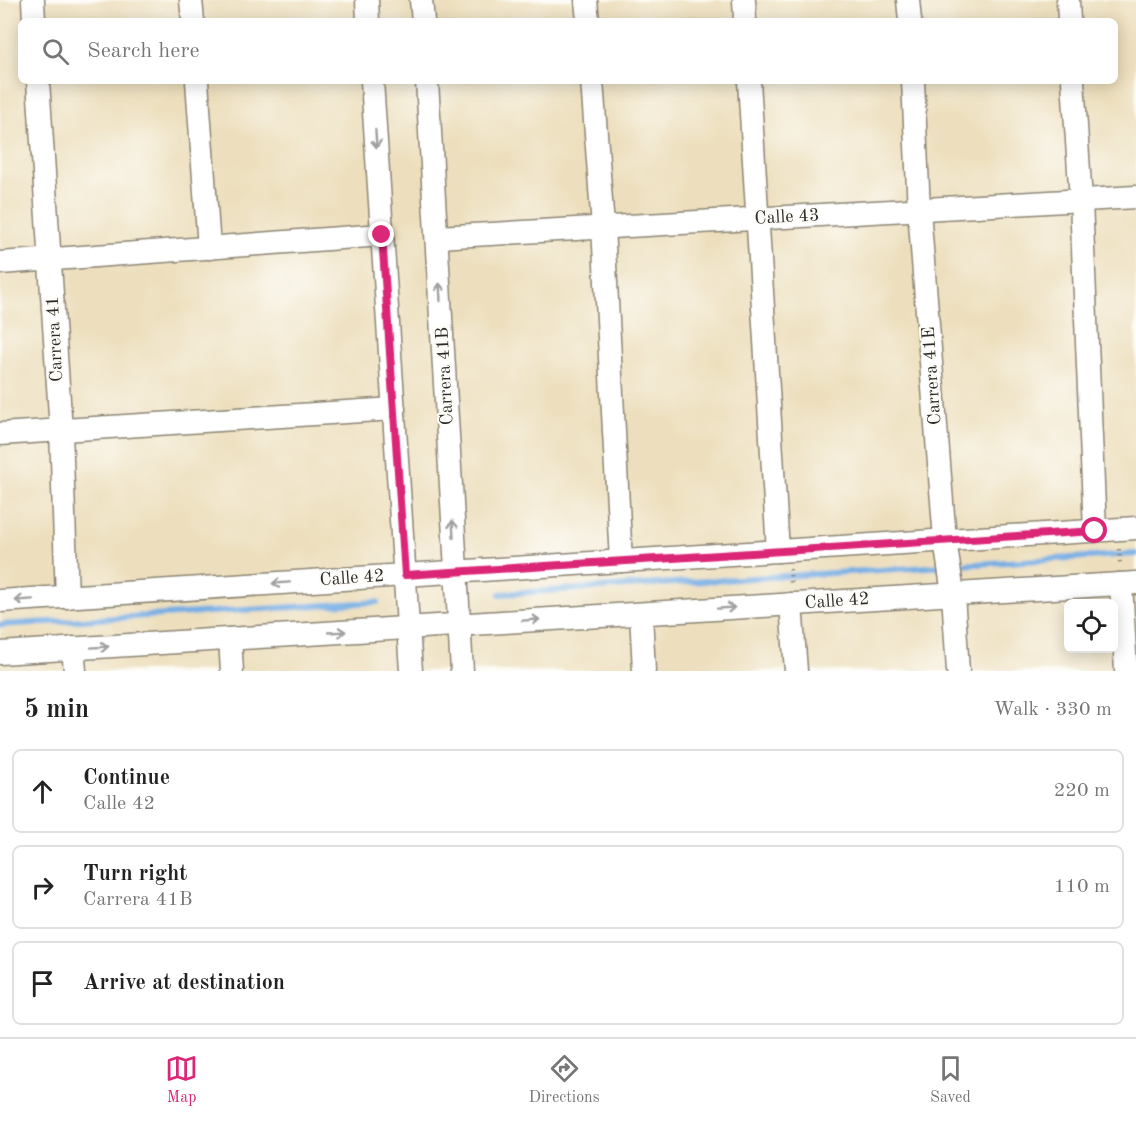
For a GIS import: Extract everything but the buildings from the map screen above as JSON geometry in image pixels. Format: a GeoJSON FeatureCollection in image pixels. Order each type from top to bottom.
{"type":"FeatureCollection","features":[{"type":"Feature","properties":{"kind":"street"},"geometry":{"type":"LineString","coordinates":[[33,0],[34,18]]}},
{"type":"Feature","properties":{"kind":"street"},"geometry":{"type":"LineString","coordinates":[[192,0],[193,18]]}},
{"type":"Feature","properties":{"kind":"street"},"geometry":{"type":"LineString","coordinates":[[367,0],[368,18]]}},
{"type":"Feature","properties":{"kind":"street"},"geometry":{"type":"LineString","coordinates":[[421,0],[423,18]]}},
{"type":"Feature","properties":{"kind":"street"},"geometry":{"type":"LineString","coordinates":[[586,0],[588,18]]}},
{"type":"Feature","properties":{"kind":"street"},"geometry":{"type":"LineString","coordinates":[[744,0],[745,18]]}},
{"type":"Feature","properties":{"kind":"street"},"geometry":{"type":"LineString","coordinates":[[908,0],[909,18]]}},
{"type":"Feature","properties":{"kind":"street"},"geometry":{"type":"LineString","coordinates":[[1068,0],[1069,18]]}},
{"type":"Feature","properties":{"kind":"street","name":"Carrera 41"},"geometry":{"type":"LineString","coordinates":[[38,84],[61,431],[67,597]]}},
{"type":"Feature","properties":{"kind":"street"},"geometry":{"type":"LineString","coordinates":[[197,84],[209,248]]}},
{"type":"Feature","properties":{"kind":"street"},"geometry":{"type":"LineString","coordinates":[[372,84],[411,671]]}},
{"type":"Feature","properties":{"kind":"street","name":"Carrera 41B"},"geometry":{"type":"LineString","coordinates":[[427,84],[462,671]]}},
{"type":"Feature","properties":{"kind":"street"},"geometry":{"type":"LineString","coordinates":[[592,84],[603,227],[621,561]]}},
{"type":"Feature","properties":{"kind":"street"},"geometry":{"type":"LineString","coordinates":[[749,84],[784,558]]}},
{"type":"Feature","properties":{"kind":"street","name":"Carrera 41E"},"geometry":{"type":"LineString","coordinates":[[913,84],[919,210],[958,671]]}},
{"type":"Feature","properties":{"kind":"street"},"geometry":{"type":"LineString","coordinates":[[1073,84],[1081,201],[1095,531]]}},
{"type":"Feature","properties":{"kind":"street","name":"Calle 43"},"geometry":{"type":"LineString","coordinates":[[437,237],[1136,197]]}},
{"type":"Feature","properties":{"kind":"street"},"geometry":{"type":"LineString","coordinates":[[0,263],[382,235]]}},
{"type":"Feature","properties":{"kind":"street"},"geometry":{"type":"LineString","coordinates":[[0,434],[394,409]]}},
{"type":"Feature","properties":{"kind":"street","name":"Calle 42"},"geometry":{"type":"LineString","coordinates":[[0,601],[621,561],[784,558],[946,546],[1136,528]]}},
{"type":"Feature","properties":{"kind":"street"},"geometry":{"type":"LineString","coordinates":[[1126,579],[1126,671]]}},
{"type":"Feature","properties":{"kind":"street","name":"Calle 42"},"geometry":{"type":"LineString","coordinates":[[0,653],[641,614],[791,597],[1126,579]]}},
{"type":"Feature","properties":{"kind":"street"},"geometry":{"type":"LineString","coordinates":[[791,597],[796,671]]}},
{"type":"Feature","properties":{"kind":"street"},"geometry":{"type":"LineString","coordinates":[[641,614],[644,671]]}},
{"type":"Feature","properties":{"kind":"street"},"geometry":{"type":"LineString","coordinates":[[230,639],[232,671]]}},
{"type":"Feature","properties":{"kind":"street"},"geometry":{"type":"LineString","coordinates":[[73,648],[75,671]]}},
{"type":"Feature","properties":{"kind":"path"},"geometry":{"type":"LineString","coordinates":[[1119,544],[1126,579]]}},
{"type":"Feature","properties":{"kind":"path"},"geometry":{"type":"LineString","coordinates":[[784,558],[791,597]]}},
{"type":"Feature","properties":{"kind":"waterway"},"geometry":{"type":"LineString","coordinates":[[500,594],[1136,554]]}},
{"type":"Feature","properties":{"kind":"waterway"},"geometry":{"type":"LineString","coordinates":[[0,625],[377,602]]}},
{"type":"Feature","properties":{"kind":"route"},"geometry":{"type":"LineString","coordinates":[[382,235],[405,575],[1095,531]]}}]}
